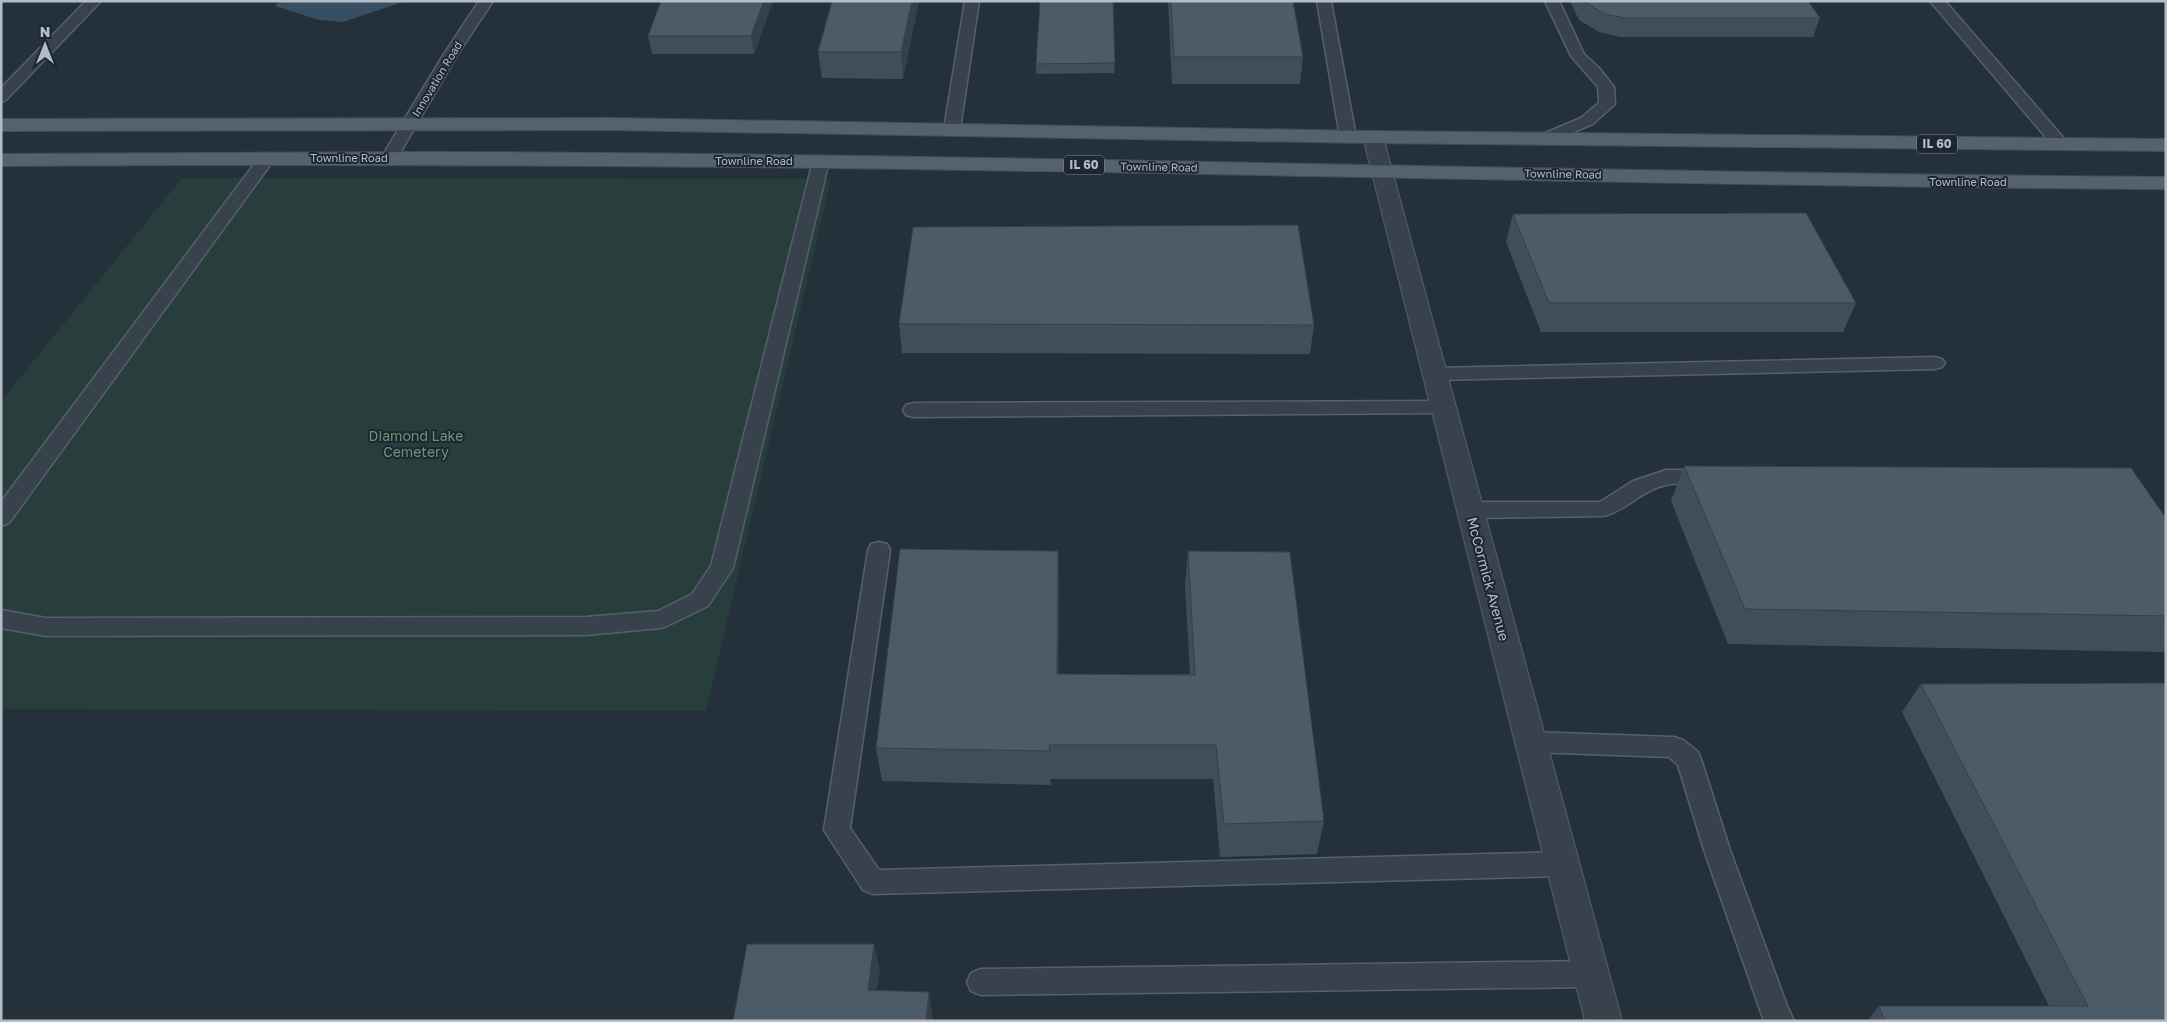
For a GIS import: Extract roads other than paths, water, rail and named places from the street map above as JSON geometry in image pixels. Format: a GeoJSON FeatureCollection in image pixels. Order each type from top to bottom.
{"type":"FeatureCollection","features":[{"type":"Feature","properties":{"kind":"main road","name":"IL 60"},"geometry":{"type":"LineString","coordinates":[[1,125],[409,124],[952,129],[1360,137],[2166,145]]}},
{"type":"Feature","properties":{"kind":"main road","name":"Townline Road"},"geometry":{"type":"LineString","coordinates":[[1,160],[389,158],[821,161],[1946,182],[2166,183]]}},
{"type":"Feature","properties":{"kind":"street","name":"McCormick Avenue"},"geometry":{"type":"LineString","coordinates":[[1360,137],[1381,171],[1604,1021]]}},
{"type":"Feature","properties":{"kind":"lane"},"geometry":{"type":"LineString","coordinates":[[1,97],[94,1]]}},
{"type":"Feature","properties":{"kind":"lane","name":"Innovation Road"},"geometry":{"type":"LineString","coordinates":[[389,158],[449,57],[486,1]]}},
{"type":"Feature","properties":{"kind":"lane"},"geometry":{"type":"LineString","coordinates":[[952,129],[972,1]]}},
{"type":"Feature","properties":{"kind":"lane"},"geometry":{"type":"LineString","coordinates":[[1324,1],[1360,137]]}},
{"type":"Feature","properties":{"kind":"lane"},"geometry":{"type":"LineString","coordinates":[[1544,139],[1587,121],[1607,104],[1606,87],[1594,71],[1578,56],[1552,1]]}},
{"type":"Feature","properties":{"kind":"lane"},"geometry":{"type":"LineString","coordinates":[[1937,1],[2061,145]]}},
{"type":"Feature","properties":{"kind":"lane"},"geometry":{"type":"LineString","coordinates":[[1,518],[267,158]]}},
{"type":"Feature","properties":{"kind":"lane"},"geometry":{"type":"LineString","coordinates":[[1,619],[46,627],[586,626],[661,619],[700,600],[722,568],[821,161]]}},
{"type":"Feature","properties":{"kind":"lane"},"geometry":{"type":"LineString","coordinates":[[1434,374],[1934,362]]}},
{"type":"Feature","properties":{"kind":"lane"},"geometry":{"type":"LineString","coordinates":[[913,410],[1443,408]]}},
{"type":"Feature","properties":{"kind":"lane"},"geometry":{"type":"LineString","coordinates":[[1470,510],[1604,509],[1640,486],[1666,477],[1726,476]]}},
{"type":"Feature","properties":{"kind":"lane"},"geometry":{"type":"LineString","coordinates":[[879,550],[837,830],[872,882],[1563,864]]}},
{"type":"Feature","properties":{"kind":"lane"},"geometry":{"type":"LineString","coordinates":[[1530,742],[1674,747],[1690,759],[1717,850],[1774,1013],[1780,1021]]}},
{"type":"Feature","properties":{"kind":"lane"},"geometry":{"type":"LineString","coordinates":[[981,982],[1592,974]]}},
{"type":"Feature","properties":{"kind":"water"},"geometry":{"type":"Polygon","coordinates":[[[279,1],[406,1],[343,22],[319,20],[275,6],[279,1]]]}},
{"type":"Feature","properties":{"kind":"park label","name":"Diamond Lake Cemetery"},"geometry":{"type":"Point","coordinates":[416,444]}}]}
